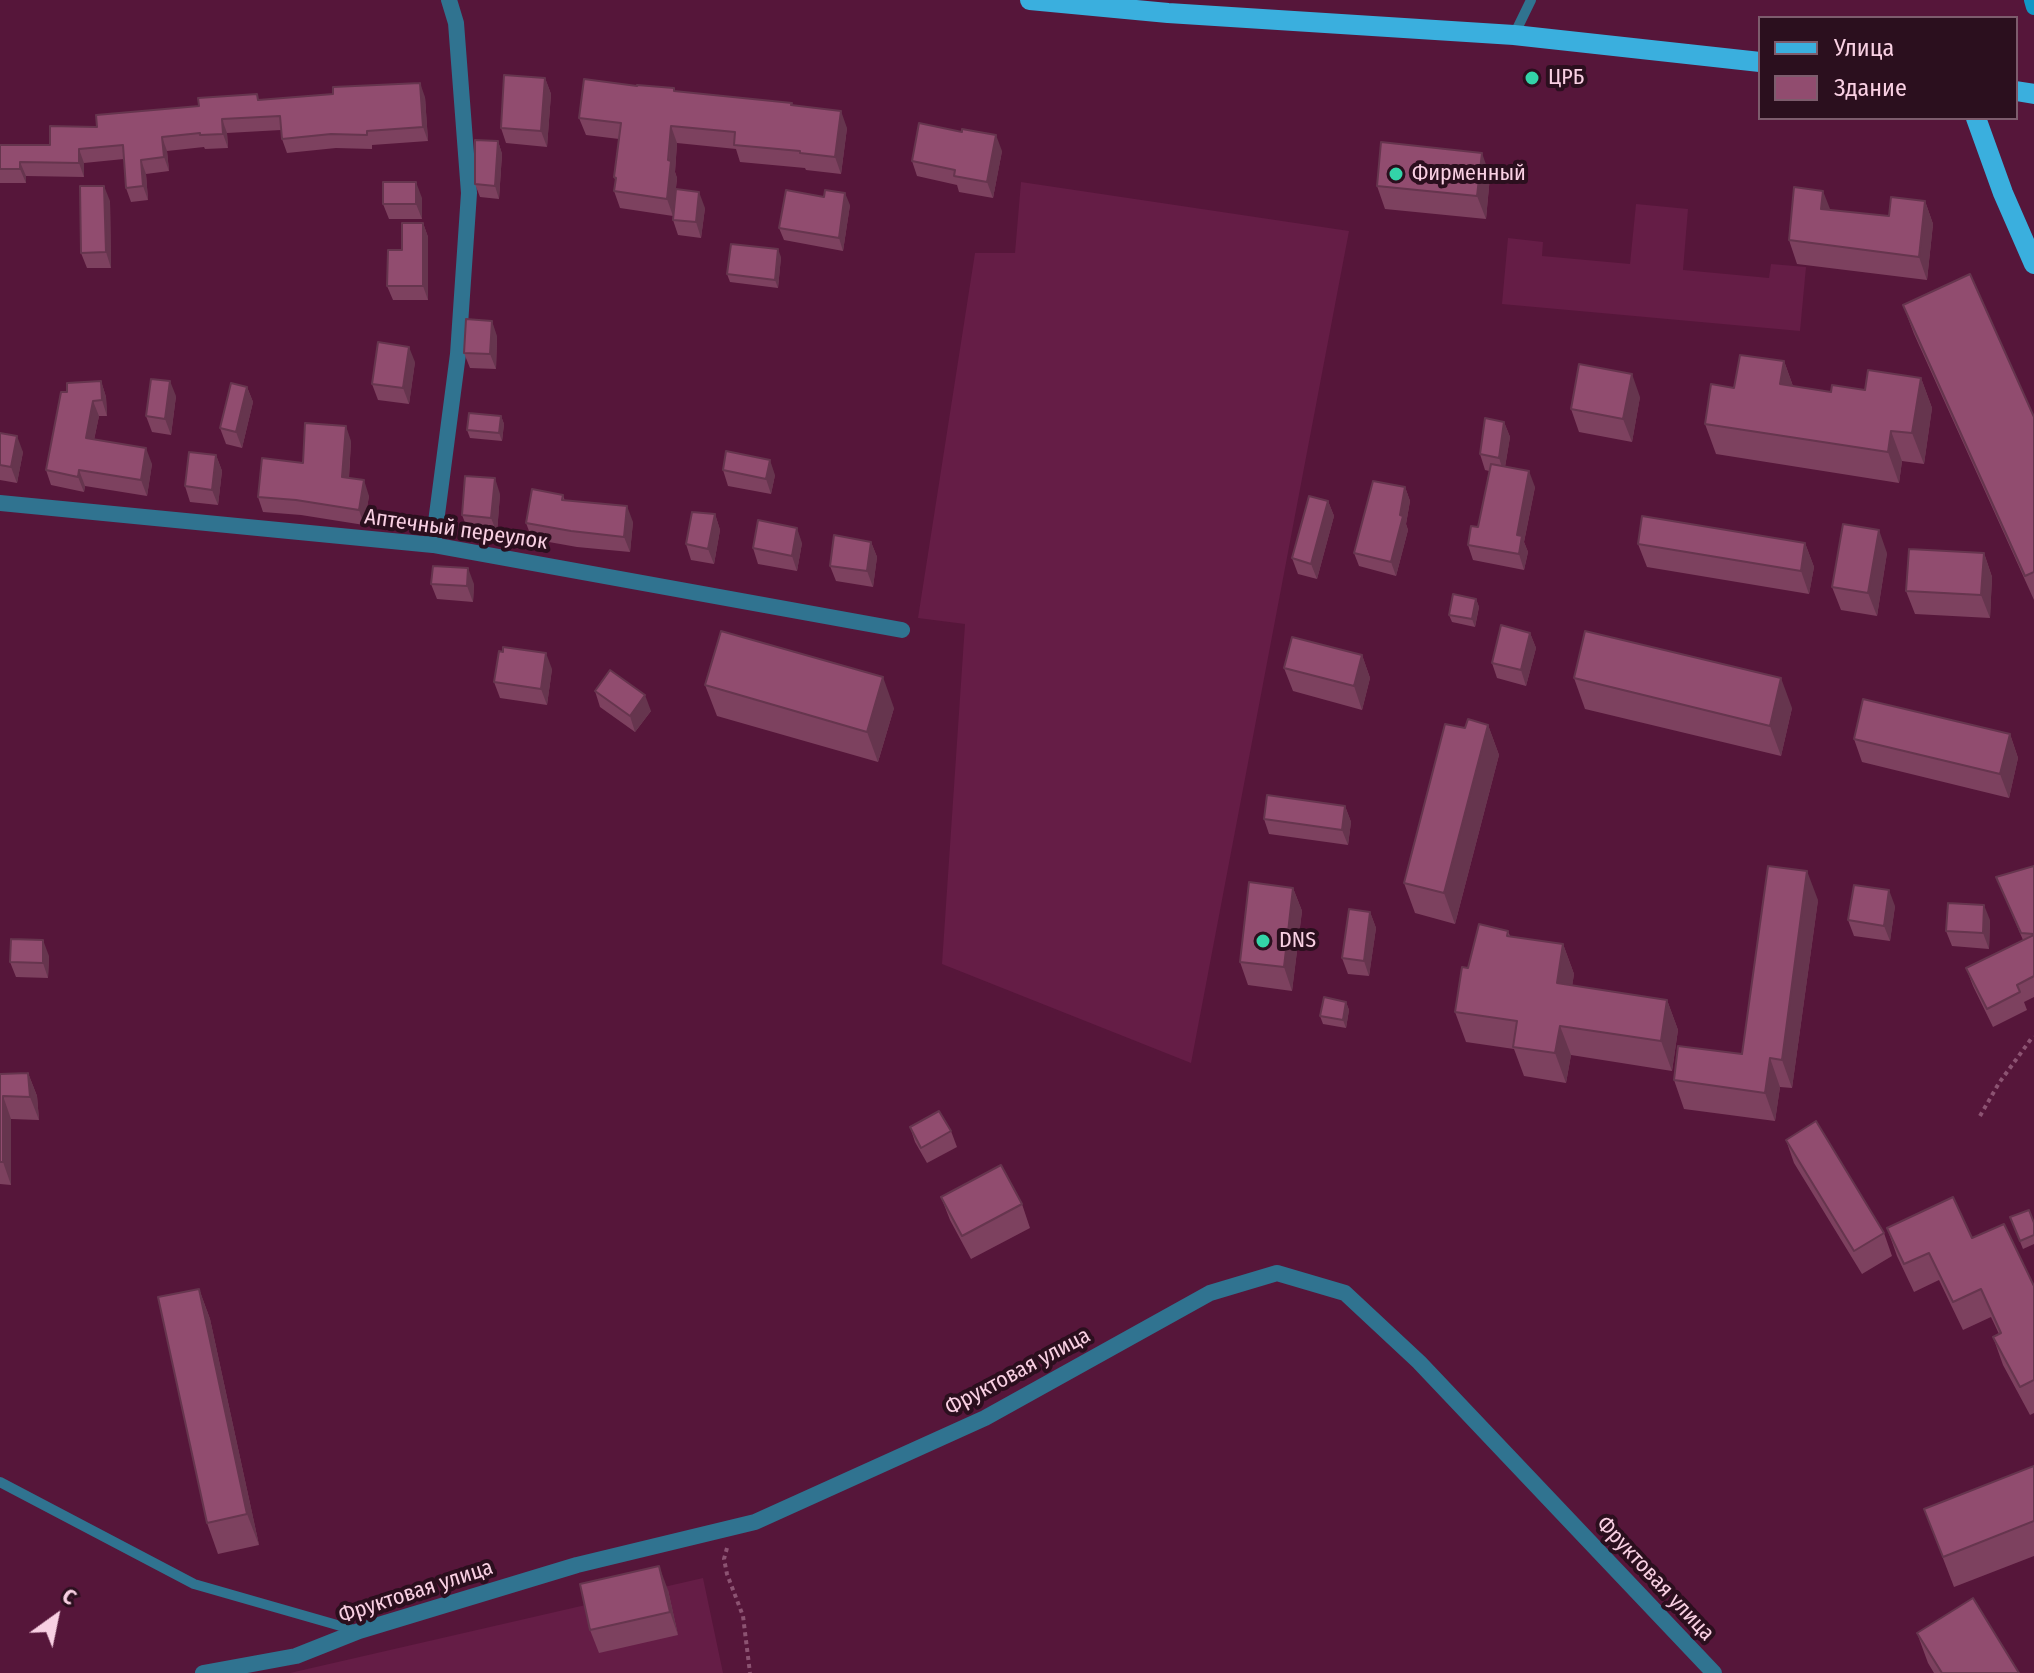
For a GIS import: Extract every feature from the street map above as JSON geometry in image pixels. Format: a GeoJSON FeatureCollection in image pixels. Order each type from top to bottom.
{"type":"FeatureCollection","features":[{"type":"Feature","properties":{"kind":"main road"},"geometry":{"type":"LineString","coordinates":[[1030,0],[1168,13],[1514,35],[1758,62]]}},
{"type":"Feature","properties":{"kind":"main road"},"geometry":{"type":"LineString","coordinates":[[2032,0],[2034,7]]}},
{"type":"Feature","properties":{"kind":"main road"},"geometry":{"type":"LineString","coordinates":[[1977,120],[2003,193],[2034,264]]}},
{"type":"Feature","properties":{"kind":"street"},"geometry":{"type":"LineString","coordinates":[[433,545],[458,354],[469,193],[456,23],[449,0]]}},
{"type":"Feature","properties":{"kind":"street","name":"Аптечный переулок"},"geometry":{"type":"LineString","coordinates":[[0,503],[433,545],[902,630]]}},
{"type":"Feature","properties":{"kind":"street","name":"Фруктовая улица"},"geometry":{"type":"LineString","coordinates":[[203,1673],[296,1656],[359,1631],[577,1565],[755,1522],[985,1418],[1210,1293],[1277,1273],[1345,1293],[1419,1362],[1714,1673]]}},
{"type":"Feature","properties":{"kind":"lane"},"geometry":{"type":"LineString","coordinates":[[1514,35],[1531,0]]}},
{"type":"Feature","properties":{"kind":"lane"},"geometry":{"type":"LineString","coordinates":[[0,1482],[194,1584],[359,1631]]}},
{"type":"Feature","properties":{"kind":"path"},"geometry":{"type":"LineString","coordinates":[[1980,1116],[1999,1083],[2034,1037]]}},
{"type":"Feature","properties":{"kind":"path"},"geometry":{"type":"LineString","coordinates":[[750,1673],[743,1616],[724,1559],[729,1540],[755,1522]]}},
{"type":"Feature","properties":{"kind":"shaded area"},"geometry":{"type":"Polygon","coordinates":[[[1021,182],[1349,231],[1191,1063],[942,964],[965,624],[918,618],[975,253],[1015,253],[1021,182]]]}},
{"type":"Feature","properties":{"kind":"shaded area"},"geometry":{"type":"Polygon","coordinates":[[[1636,204],[1688,209],[1683,270],[1769,278],[1771,264],[1806,267],[1800,331],[1502,304],[1508,238],[1543,242],[1542,256],[1630,264],[1636,204]]]}},
{"type":"Feature","properties":{"kind":"shaded area"},"geometry":{"type":"Polygon","coordinates":[[[703,1578],[723,1673],[290,1673],[703,1578]]]}},
{"type":"Feature","properties":{"kind":"building"},"geometry":{"type":"Polygon","coordinates":[[[504,75],[545,78],[541,131],[501,128],[504,75]]]}},
{"type":"Feature","properties":{"kind":"building"},"geometry":{"type":"Polygon","coordinates":[[[584,79],[841,111],[835,157],[734,145],[735,132],[671,126],[667,199],[614,191],[621,123],[579,118],[584,79]]]}},
{"type":"Feature","properties":{"kind":"building"},"geometry":{"type":"Polygon","coordinates":[[[420,83],[423,127],[367,131],[367,135],[331,134],[282,139],[280,116],[222,119],[223,134],[162,137],[164,157],[141,160],[143,186],[126,188],[123,145],[79,149],[79,163],[20,162],[20,169],[0,169],[0,145],[50,145],[50,126],[97,127],[96,115],[199,106],[198,98],[257,94],[258,100],[333,94],[333,87],[420,83]]]}},
{"type":"Feature","properties":{"kind":"building"},"geometry":{"type":"Polygon","coordinates":[[[919,123],[996,135],[987,182],[954,176],[955,170],[912,161],[919,123]]]}},
{"type":"Feature","properties":{"kind":"building"},"geometry":{"type":"Polygon","coordinates":[[[475,140],[498,141],[495,186],[475,184],[475,140]]]}},
{"type":"Feature","properties":{"kind":"building"},"geometry":{"type":"Polygon","coordinates":[[[1381,142],[1482,153],[1477,196],[1377,186],[1381,142]]]}},
{"type":"Feature","properties":{"kind":"building"},"geometry":{"type":"Polygon","coordinates":[[[383,182],[416,182],[416,204],[383,204],[383,182]]]}},
{"type":"Feature","properties":{"kind":"building"},"geometry":{"type":"Polygon","coordinates":[[[80,186],[104,186],[106,252],[81,253],[80,186]]]}},
{"type":"Feature","properties":{"kind":"building"},"geometry":{"type":"Polygon","coordinates":[[[1794,187],[1823,191],[1821,209],[1889,216],[1891,197],[1925,201],[1919,257],[1789,240],[1794,187]]]}},
{"type":"Feature","properties":{"kind":"building"},"geometry":{"type":"Polygon","coordinates":[[[676,189],[699,192],[696,222],[673,220],[676,189]]]}},
{"type":"Feature","properties":{"kind":"building"},"geometry":{"type":"Polygon","coordinates":[[[786,190],[824,197],[825,190],[845,193],[839,238],[779,228],[786,190]]]}},
{"type":"Feature","properties":{"kind":"building"},"geometry":{"type":"Polygon","coordinates":[[[402,223],[423,223],[423,286],[387,286],[388,250],[402,250],[402,223]]]}},
{"type":"Feature","properties":{"kind":"building"},"geometry":{"type":"Polygon","coordinates":[[[731,244],[778,249],[775,280],[727,274],[731,244]]]}},
{"type":"Feature","properties":{"kind":"building"},"geometry":{"type":"Polygon","coordinates":[[[1970,274],[2034,417],[2034,572],[2025,576],[1903,305],[1970,274]]]}},
{"type":"Feature","properties":{"kind":"building"},"geometry":{"type":"Polygon","coordinates":[[[466,319],[492,321],[490,354],[464,353],[466,319]]]}},
{"type":"Feature","properties":{"kind":"building"},"geometry":{"type":"Polygon","coordinates":[[[378,342],[409,347],[403,388],[372,384],[378,342]]]}},
{"type":"Feature","properties":{"kind":"building"},"geometry":{"type":"Polygon","coordinates":[[[1740,355],[1784,361],[1780,384],[1831,392],[1832,385],[1865,390],[1868,370],[1921,378],[1912,433],[1891,431],[1888,452],[1705,424],[1711,384],[1734,388],[1740,355]]]}},
{"type":"Feature","properties":{"kind":"building"},"geometry":{"type":"Polygon","coordinates":[[[1579,364],[1632,374],[1623,419],[1571,409],[1579,364]]]}},
{"type":"Feature","properties":{"kind":"building"},"geometry":{"type":"Polygon","coordinates":[[[151,379],[170,381],[165,419],[146,416],[151,379]]]}},
{"type":"Feature","properties":{"kind":"building"},"geometry":{"type":"Polygon","coordinates":[[[101,381],[102,400],[93,401],[86,438],[146,448],[141,480],[79,470],[78,477],[46,470],[61,392],[67,392],[67,383],[101,381]]]}},
{"type":"Feature","properties":{"kind":"building"},"geometry":{"type":"Polygon","coordinates":[[[231,383],[247,387],[236,432],[220,428],[231,383]]]}},
{"type":"Feature","properties":{"kind":"building"},"geometry":{"type":"Polygon","coordinates":[[[469,413],[501,416],[499,433],[467,430],[469,413]]]}},
{"type":"Feature","properties":{"kind":"building"},"geometry":{"type":"Polygon","coordinates":[[[1485,418],[1504,422],[1499,458],[1480,454],[1485,418]]]}},
{"type":"Feature","properties":{"kind":"building"},"geometry":{"type":"Polygon","coordinates":[[[305,423],[346,426],[342,477],[364,480],[359,510],[258,497],[262,458],[303,463],[305,423]]]}},
{"type":"Feature","properties":{"kind":"building"},"geometry":{"type":"Polygon","coordinates":[[[0,433],[17,436],[11,467],[0,465],[0,433]]]}},
{"type":"Feature","properties":{"kind":"building"},"geometry":{"type":"Polygon","coordinates":[[[726,451],[770,460],[766,479],[723,470],[726,451]]]}},
{"type":"Feature","properties":{"kind":"building"},"geometry":{"type":"Polygon","coordinates":[[[189,452],[216,455],[212,490],[185,486],[189,452]]]}},
{"type":"Feature","properties":{"kind":"building"},"geometry":{"type":"Polygon","coordinates":[[[1491,464],[1529,471],[1517,535],[1522,536],[1519,554],[1468,545],[1471,526],[1478,527],[1491,464]]]}},
{"type":"Feature","properties":{"kind":"building"},"geometry":{"type":"Polygon","coordinates":[[[465,476],[495,478],[491,518],[462,515],[465,476]]]}},
{"type":"Feature","properties":{"kind":"building"},"geometry":{"type":"Polygon","coordinates":[[[1373,481],[1405,487],[1400,515],[1403,516],[1391,562],[1354,553],[1373,481]]]}},
{"type":"Feature","properties":{"kind":"building"},"geometry":{"type":"Polygon","coordinates":[[[532,489],[563,495],[562,500],[627,506],[624,537],[526,523],[532,489]]]}},
{"type":"Feature","properties":{"kind":"building"},"geometry":{"type":"Polygon","coordinates":[[[1309,496],[1328,501],[1311,564],[1292,558],[1309,496]]]}},
{"type":"Feature","properties":{"kind":"building"},"geometry":{"type":"Polygon","coordinates":[[[692,512],[715,514],[708,549],[686,544],[692,512]]]}},
{"type":"Feature","properties":{"kind":"building"},"geometry":{"type":"Polygon","coordinates":[[[1642,516],[1805,543],[1801,571],[1638,544],[1642,516]]]}},
{"type":"Feature","properties":{"kind":"building"},"geometry":{"type":"Polygon","coordinates":[[[758,520],[797,528],[792,556],[753,548],[758,520]]]}},
{"type":"Feature","properties":{"kind":"building"},"geometry":{"type":"Polygon","coordinates":[[[1843,524],[1879,530],[1868,593],[1832,587],[1843,524]]]}},
{"type":"Feature","properties":{"kind":"building"},"geometry":{"type":"Polygon","coordinates":[[[834,535],[871,542],[867,571],[830,566],[834,535]]]}},
{"type":"Feature","properties":{"kind":"building"},"geometry":{"type":"Polygon","coordinates":[[[1909,549],[1984,553],[1981,595],[1906,591],[1909,549]]]}},
{"type":"Feature","properties":{"kind":"building"},"geometry":{"type":"Polygon","coordinates":[[[433,566],[468,568],[467,586],[431,584],[433,566]]]}},
{"type":"Feature","properties":{"kind":"building"},"geometry":{"type":"Polygon","coordinates":[[[1453,594],[1476,599],[1472,619],[1449,615],[1453,594]]]}},
{"type":"Feature","properties":{"kind":"building"},"geometry":{"type":"Polygon","coordinates":[[[1501,625],[1530,633],[1521,670],[1492,663],[1501,625]]]}},
{"type":"Feature","properties":{"kind":"building"},"geometry":{"type":"Polygon","coordinates":[[[721,631],[883,677],[867,732],[705,685],[721,631]]]}},
{"type":"Feature","properties":{"kind":"building"},"geometry":{"type":"Polygon","coordinates":[[[1585,631],[1781,678],[1770,726],[1574,678],[1585,631]]]}},
{"type":"Feature","properties":{"kind":"building"},"geometry":{"type":"Polygon","coordinates":[[[1292,637],[1362,655],[1354,686],[1284,668],[1292,637]]]}},
{"type":"Feature","properties":{"kind":"building"},"geometry":{"type":"Polygon","coordinates":[[[503,647],[546,653],[541,689],[494,682],[499,651],[503,652],[503,647]]]}},
{"type":"Feature","properties":{"kind":"building"},"geometry":{"type":"Polygon","coordinates":[[[610,670],[645,695],[630,716],[595,691],[610,670]]]}},
{"type":"Feature","properties":{"kind":"building"},"geometry":{"type":"Polygon","coordinates":[[[1863,699],[2010,734],[2000,774],[1854,739],[1863,699]]]}},
{"type":"Feature","properties":{"kind":"building"},"geometry":{"type":"Polygon","coordinates":[[[1468,719],[1488,725],[1444,893],[1404,883],[1445,724],[1465,728],[1468,719]]]}},
{"type":"Feature","properties":{"kind":"building"},"geometry":{"type":"Polygon","coordinates":[[[1267,795],[1345,806],[1342,830],[1264,819],[1267,795]]]}},
{"type":"Feature","properties":{"kind":"building"},"geometry":{"type":"Polygon","coordinates":[[[1768,866],[1807,871],[1782,1060],[1770,1058],[1765,1093],[1674,1080],[1678,1046],[1742,1054],[1768,866]]]}},
{"type":"Feature","properties":{"kind":"building"},"geometry":{"type":"Polygon","coordinates":[[[2034,866],[2034,934],[2021,933],[1996,877],[2034,866]]]}},
{"type":"Feature","properties":{"kind":"building"},"geometry":{"type":"Polygon","coordinates":[[[1249,882],[1293,888],[1284,967],[1240,962],[1249,882]]]}},
{"type":"Feature","properties":{"kind":"building"},"geometry":{"type":"Polygon","coordinates":[[[1854,885],[1889,890],[1884,926],[1848,920],[1854,885]]]}},
{"type":"Feature","properties":{"kind":"building"},"geometry":{"type":"Polygon","coordinates":[[[1948,903],[1984,905],[1983,933],[1946,931],[1948,903]]]}},
{"type":"Feature","properties":{"kind":"building"},"geometry":{"type":"Polygon","coordinates":[[[1349,909],[1370,912],[1364,961],[1342,958],[1349,909]]]}},
{"type":"Feature","properties":{"kind":"building"},"geometry":{"type":"Polygon","coordinates":[[[1479,924],[1508,931],[1507,936],[1563,944],[1557,983],[1667,1000],[1661,1041],[1560,1026],[1555,1053],[1513,1047],[1517,1021],[1455,1012],[1462,967],[1468,968],[1479,924]]]}},
{"type":"Feature","properties":{"kind":"building"},"geometry":{"type":"Polygon","coordinates":[[[2034,935],[2034,976],[2017,985],[2020,992],[1987,1009],[1966,968],[2034,935]]]}},
{"type":"Feature","properties":{"kind":"building"},"geometry":{"type":"Polygon","coordinates":[[[11,939],[43,940],[43,963],[10,962],[11,939]]]}},
{"type":"Feature","properties":{"kind":"building"},"geometry":{"type":"Polygon","coordinates":[[[1324,997],[1346,1002],[1343,1020],[1320,1016],[1324,997]]]}},
{"type":"Feature","properties":{"kind":"building"},"geometry":{"type":"Polygon","coordinates":[[[28,1073],[30,1097],[3,1096],[3,1162],[0,1162],[0,1074],[28,1073]]]}},
{"type":"Feature","properties":{"kind":"building"},"geometry":{"type":"Polygon","coordinates":[[[939,1111],[951,1131],[921,1148],[910,1127],[939,1111]]]}},
{"type":"Feature","properties":{"kind":"building"},"geometry":{"type":"Polygon","coordinates":[[[1816,1121],[1884,1233],[1854,1251],[1786,1140],[1816,1121]]]}},
{"type":"Feature","properties":{"kind":"building"},"geometry":{"type":"Polygon","coordinates":[[[1001,1165],[1022,1204],[962,1236],[941,1197],[1001,1165]]]}},
{"type":"Feature","properties":{"kind":"building"},"geometry":{"type":"Polygon","coordinates":[[[1953,1197],[1972,1238],[2004,1224],[2034,1286],[2034,1380],[2020,1387],[1993,1337],[2001,1333],[1981,1289],[1953,1302],[1929,1253],[1904,1264],[1887,1228],[1953,1197]]]}},
{"type":"Feature","properties":{"kind":"building"},"geometry":{"type":"Polygon","coordinates":[[[2029,1210],[2034,1235],[2020,1241],[2010,1217],[2029,1210]]]}},
{"type":"Feature","properties":{"kind":"building"},"geometry":{"type":"Polygon","coordinates":[[[199,1289],[247,1514],[207,1523],[158,1297],[199,1289]]]}},
{"type":"Feature","properties":{"kind":"building"},"geometry":{"type":"Polygon","coordinates":[[[2034,1466],[2034,1521],[1943,1557],[1924,1509],[2034,1466]]]}},
{"type":"Feature","properties":{"kind":"building"},"geometry":{"type":"Polygon","coordinates":[[[659,1566],[670,1612],[590,1630],[580,1584],[659,1566]]]}},
{"type":"Feature","properties":{"kind":"building"},"geometry":{"type":"Polygon","coordinates":[[[1973,1598],[2019,1673],[1942,1673],[1917,1633],[1973,1598]]]}},
{"type":"Feature","properties":{"kind":"place","name":"ЦРБ"},"geometry":{"type":"Point","coordinates":[1532,78]}},
{"type":"Feature","properties":{"kind":"place","name":"Фирменный"},"geometry":{"type":"Point","coordinates":[1396,174]}},
{"type":"Feature","properties":{"kind":"place","name":"DNS"},"geometry":{"type":"Point","coordinates":[1263,941]}}]}
